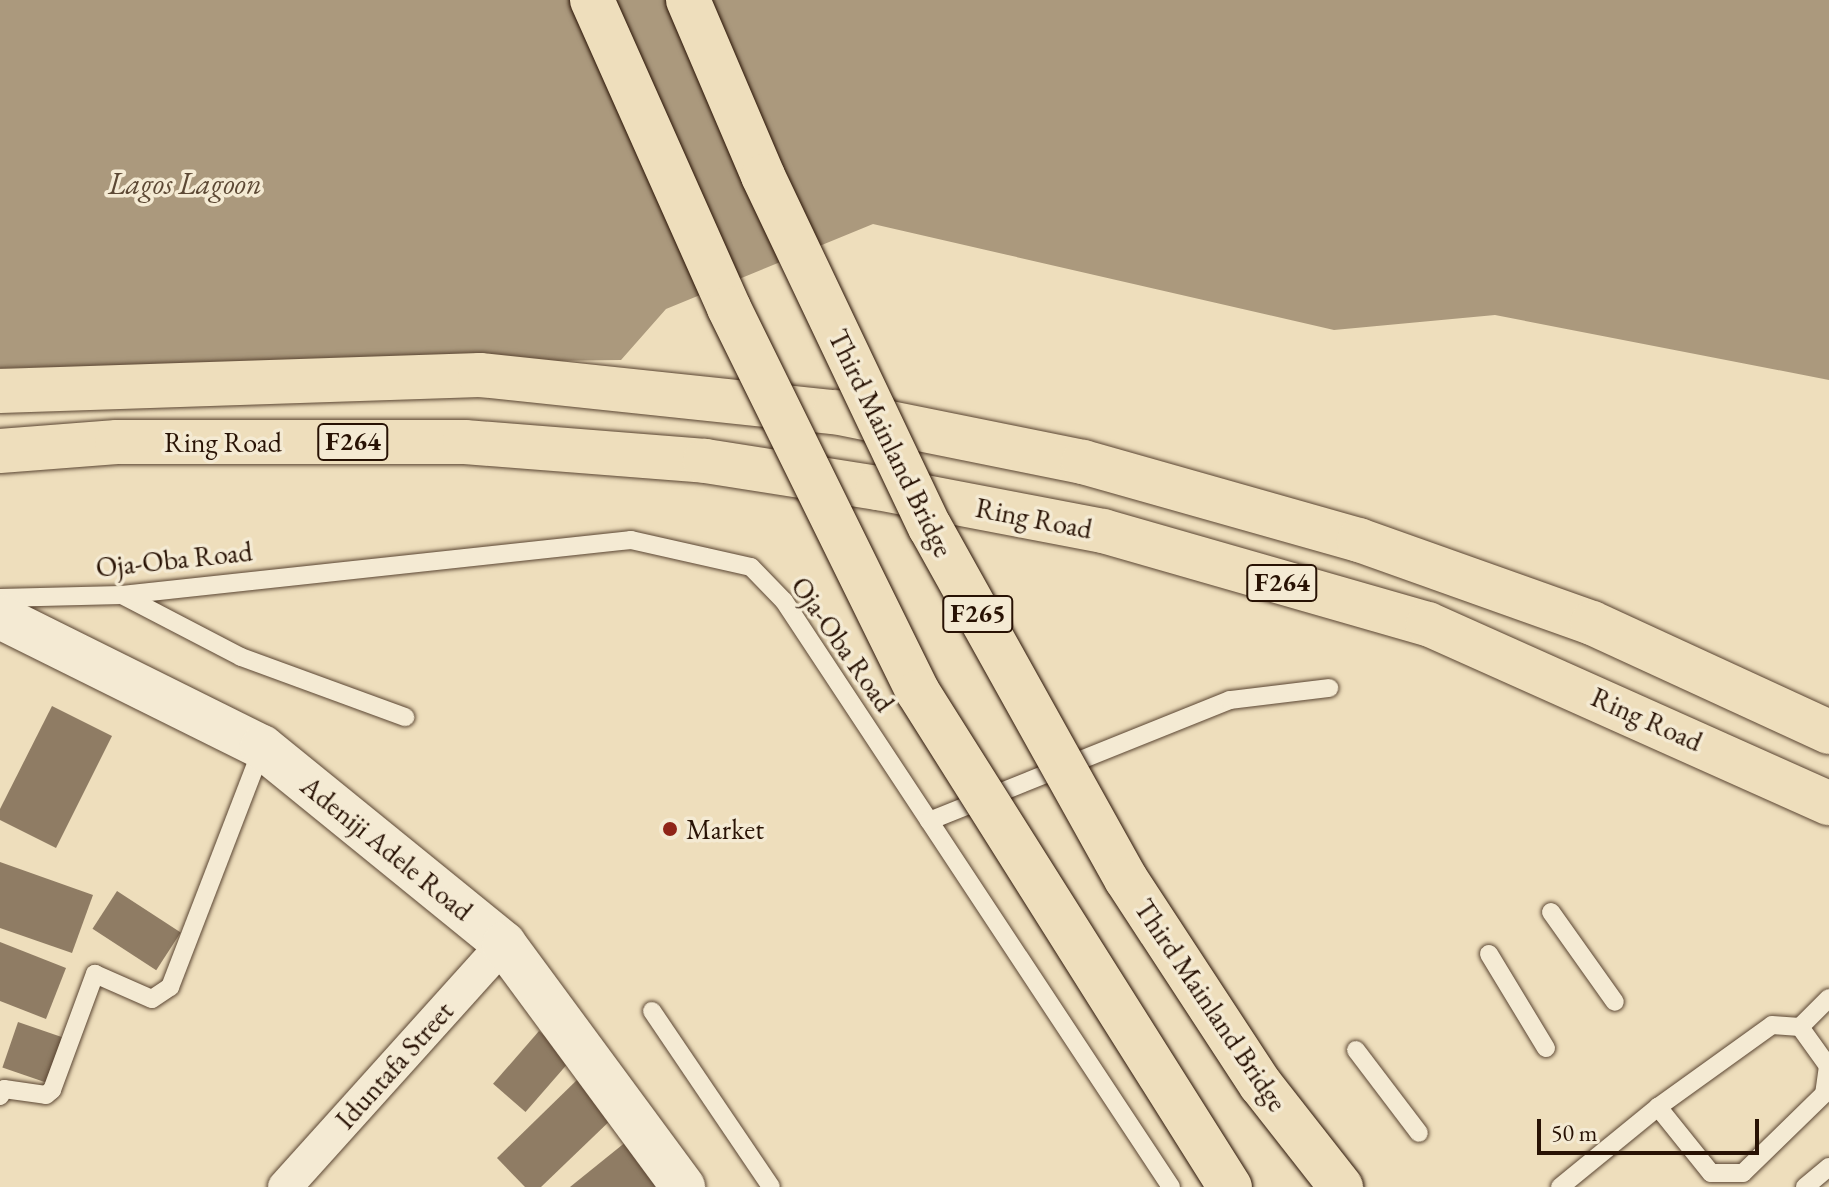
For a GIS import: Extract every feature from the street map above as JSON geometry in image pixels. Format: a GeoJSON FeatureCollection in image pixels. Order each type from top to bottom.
{"type":"FeatureCollection","features":[{"type":"Feature","properties":{"kind":"main road"},"geometry":{"type":"LineString","coordinates":[[592,0],[729,308],[918,692],[1230,1187]]}},
{"type":"Feature","properties":{"kind":"main road","name":"Third Mainland Bridge"},"geometry":{"type":"LineString","coordinates":[[688,0],[763,176],[930,527],[1126,879],[1261,1085],[1341,1187]]}},
{"type":"Feature","properties":{"kind":"main road","name":"Ring Road"},"geometry":{"type":"LineString","coordinates":[[0,391],[480,375],[835,412],[1083,462],[1359,540],[1592,623],[1829,732]]}},
{"type":"Feature","properties":{"kind":"main road","name":"Ring Road"},"geometry":{"type":"LineString","coordinates":[[0,451],[117,442],[465,442],[705,461],[1103,531],[1428,624],[1829,803]]}},
{"type":"Feature","properties":{"kind":"street","name":"Adeniji Adele Road"},"geometry":{"type":"LineString","coordinates":[[0,617],[262,747],[504,944],[683,1187]]}},
{"type":"Feature","properties":{"kind":"street","name":"Iduntafa Street"},"geometry":{"type":"LineString","coordinates":[[285,1187],[504,944]]}},
{"type":"Feature","properties":{"kind":"lane","name":"Oja-Oba Road"},"geometry":{"type":"LineString","coordinates":[[0,598],[122,595],[631,540],[720,556],[751,567],[784,601],[1171,1187]]}},
{"type":"Feature","properties":{"kind":"lane"},"geometry":{"type":"LineString","coordinates":[[122,595],[241,657],[405,717]]}},
{"type":"Feature","properties":{"kind":"lane"},"geometry":{"type":"LineString","coordinates":[[929,821],[1230,700],[1329,688]]}},
{"type":"Feature","properties":{"kind":"lane"},"geometry":{"type":"LineString","coordinates":[[0,1096],[4,1089],[46,1095],[52,1090],[95,974],[152,999],[170,987],[262,747]]}},
{"type":"Feature","properties":{"kind":"lane"},"geometry":{"type":"LineString","coordinates":[[1551,912],[1615,1002]]}},
{"type":"Feature","properties":{"kind":"lane"},"geometry":{"type":"LineString","coordinates":[[1489,954],[1546,1048]]}},
{"type":"Feature","properties":{"kind":"lane"},"geometry":{"type":"LineString","coordinates":[[1560,1187],[1658,1107],[1772,1025],[1800,1027],[1829,998]]}},
{"type":"Feature","properties":{"kind":"lane"},"geometry":{"type":"LineString","coordinates":[[652,1011],[771,1187]]}},
{"type":"Feature","properties":{"kind":"lane"},"geometry":{"type":"LineString","coordinates":[[1658,1107],[1711,1173],[1743,1173],[1824,1094],[1828,1065],[1800,1027]]}},
{"type":"Feature","properties":{"kind":"lane"},"geometry":{"type":"LineString","coordinates":[[1356,1050],[1419,1133]]}},
{"type":"Feature","properties":{"kind":"lane"},"geometry":{"type":"LineString","coordinates":[[1805,1187],[1829,1167]]}},
{"type":"Feature","properties":{"kind":"water","name":"Lagos Lagoon"},"geometry":{"type":"Polygon","coordinates":[[[0,0],[1829,0],[1829,380],[1495,315],[1334,330],[873,224],[666,309],[621,360],[0,368],[0,0]]]}},
{"type":"Feature","properties":{"kind":"building"},"geometry":{"type":"Polygon","coordinates":[[[52,706],[112,736],[56,848],[0,820],[0,809],[52,706]]]}},
{"type":"Feature","properties":{"kind":"building"},"geometry":{"type":"Polygon","coordinates":[[[0,862],[93,895],[72,953],[0,928],[0,862]]]}},
{"type":"Feature","properties":{"kind":"building"},"geometry":{"type":"Polygon","coordinates":[[[117,891],[181,932],[156,970],[92,929],[117,891]]]}},
{"type":"Feature","properties":{"kind":"building"},"geometry":{"type":"Polygon","coordinates":[[[0,942],[66,968],[46,1019],[0,1001],[0,942]]]}},
{"type":"Feature","properties":{"kind":"building"},"geometry":{"type":"Polygon","coordinates":[[[18,1022],[65,1038],[50,1084],[2,1067],[18,1022]]]}},
{"type":"Feature","properties":{"kind":"building"},"geometry":{"type":"Polygon","coordinates":[[[539,1031],[571,1059],[526,1112],[493,1084],[539,1031]]]}},
{"type":"Feature","properties":{"kind":"building"},"geometry":{"type":"Polygon","coordinates":[[[580,1077],[617,1114],[541,1187],[525,1187],[497,1158],[580,1077]]]}},
{"type":"Feature","properties":{"kind":"building"},"geometry":{"type":"Polygon","coordinates":[[[632,1137],[673,1187],[570,1187],[632,1137]]]}},
{"type":"Feature","properties":{"kind":"place","name":"Market"},"geometry":{"type":"Point","coordinates":[670,829]}}]}
